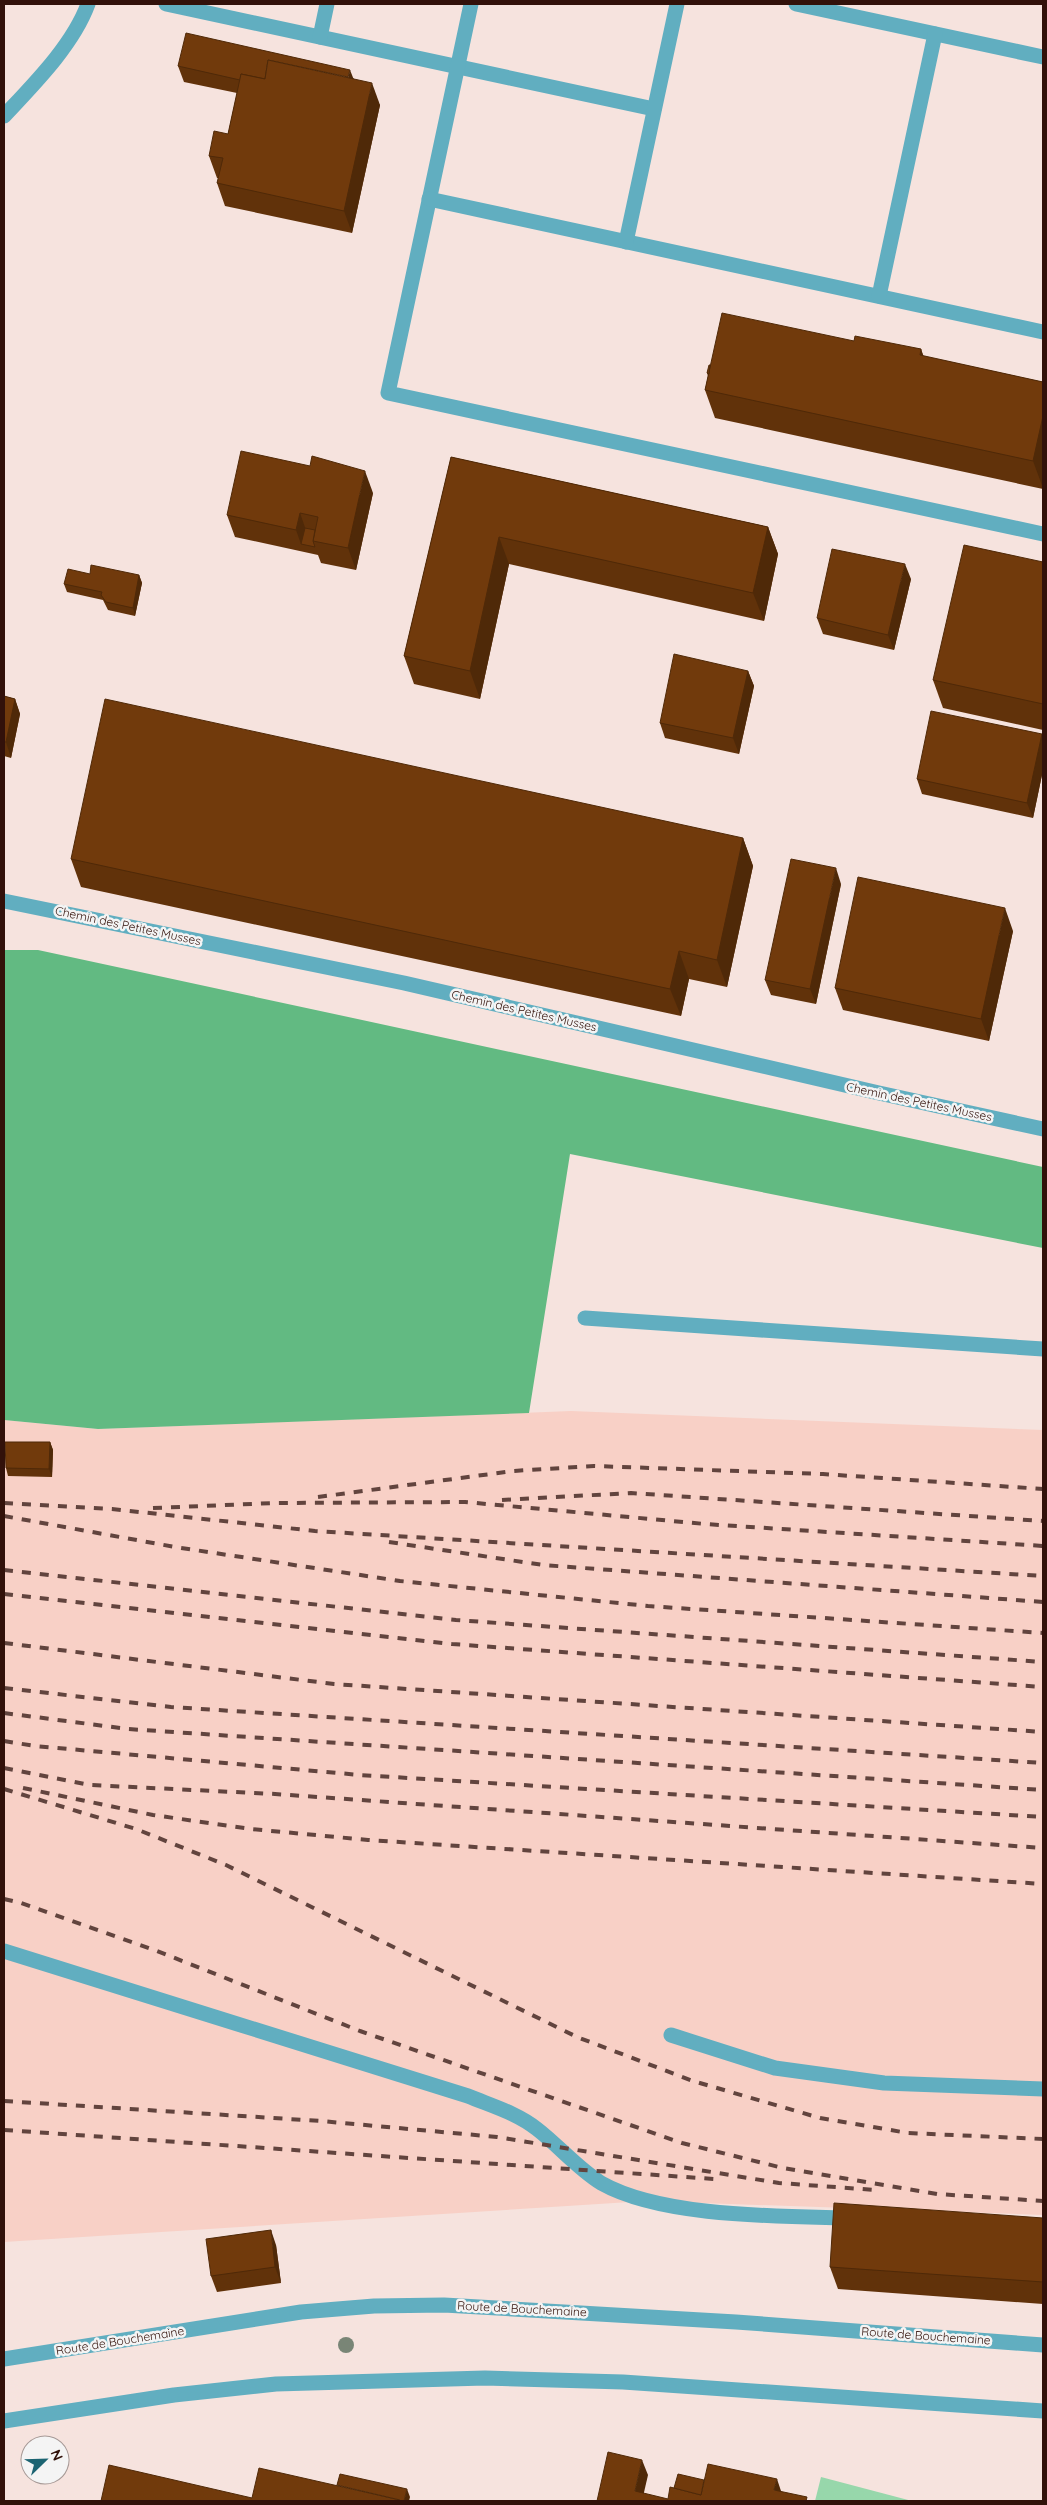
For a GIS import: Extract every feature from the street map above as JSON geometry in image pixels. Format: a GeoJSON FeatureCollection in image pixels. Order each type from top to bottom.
{"type":"FeatureCollection","features":[{"type":"Feature","properties":{"kind":"street"},"geometry":{"type":"LineString","coordinates":[[4,116],[30,88],[81,24],[88,4]]}},
{"type":"Feature","properties":{"kind":"street"},"geometry":{"type":"LineString","coordinates":[[166,4],[654,109]]}},
{"type":"Feature","properties":{"kind":"street"},"geometry":{"type":"LineString","coordinates":[[320,37],[327,4]]}},
{"type":"Feature","properties":{"kind":"street"},"geometry":{"type":"LineString","coordinates":[[470,4],[388,393],[1043,534]]}},
{"type":"Feature","properties":{"kind":"street"},"geometry":{"type":"LineString","coordinates":[[626,242],[677,4]]}},
{"type":"Feature","properties":{"kind":"street"},"geometry":{"type":"LineString","coordinates":[[796,4],[1043,57]]}},
{"type":"Feature","properties":{"kind":"street"},"geometry":{"type":"LineString","coordinates":[[879,296],[935,34]]}},
{"type":"Feature","properties":{"kind":"street"},"geometry":{"type":"LineString","coordinates":[[429,199],[1043,332]]}},
{"type":"Feature","properties":{"kind":"street","name":"Chemin des Petites Musses"},"geometry":{"type":"LineString","coordinates":[[4,901],[404,983],[1043,1129]]}},
{"type":"Feature","properties":{"kind":"street"},"geometry":{"type":"LineString","coordinates":[[585,1318],[1043,1349]]}},
{"type":"Feature","properties":{"kind":"street"},"geometry":{"type":"LineString","coordinates":[[4,1951],[468,2096],[512,2114],[536,2128],[583,2170],[602,2183],[645,2200],[668,2206],[758,2215],[865,2219]]}},
{"type":"Feature","properties":{"kind":"street"},"geometry":{"type":"LineString","coordinates":[[671,2035],[775,2068],[884,2083],[1043,2089]]}},
{"type":"Feature","properties":{"kind":"street","name":"Route de Bouchemaine"},"geometry":{"type":"LineString","coordinates":[[4,2359],[301,2312],[414,2305],[503,2308],[736,2322],[1043,2345]]}},
{"type":"Feature","properties":{"kind":"street"},"geometry":{"type":"LineString","coordinates":[[4,2421],[174,2395],[276,2384],[485,2378],[623,2382],[1043,2411]]}},
{"type":"Feature","properties":{"kind":"shaded area"},"geometry":{"type":"Polygon","coordinates":[[[571,1411],[1043,1430],[1043,2215],[646,2201],[4,2242],[4,1420],[98,1429],[571,1411]]]}},
{"type":"Feature","properties":{"kind":"green space"},"geometry":{"type":"Polygon","coordinates":[[[4,950],[38,950],[1043,1167],[1043,1248],[570,1154],[529,1413],[98,1429],[4,1420],[4,950]]]}},
{"type":"Feature","properties":{"kind":"green space"},"geometry":{"type":"Polygon","coordinates":[[[821,2477],[912,2501],[815,2501],[821,2477]]]}},
{"type":"Feature","properties":{"kind":"building"},"geometry":{"type":"Polygon","coordinates":[[[186,33],[350,70],[348,77],[268,60],[265,79],[241,74],[240,80],[178,66],[186,33]]]}},
{"type":"Feature","properties":{"kind":"building"},"geometry":{"type":"Polygon","coordinates":[[[268,60],[372,83],[344,211],[217,183],[223,158],[209,156],[214,131],[228,134],[241,74],[265,79],[268,60]]]}},
{"type":"Feature","properties":{"kind":"building"},"geometry":{"type":"Polygon","coordinates":[[[722,313],[854,341],[855,336],[921,349],[920,355],[1043,382],[1043,416],[1033,461],[705,390],[722,313]]]}},
{"type":"Feature","properties":{"kind":"building"},"geometry":{"type":"Polygon","coordinates":[[[241,451],[310,466],[312,456],[365,471],[348,548],[313,541],[318,517],[300,513],[296,530],[227,515],[241,451]]]}},
{"type":"Feature","properties":{"kind":"building"},"geometry":{"type":"Polygon","coordinates":[[[451,457],[768,527],[753,593],[499,537],[470,671],[404,656],[451,457]]]}},
{"type":"Feature","properties":{"kind":"building"},"geometry":{"type":"Polygon","coordinates":[[[305,528],[315,530],[313,541],[315,547],[301,544],[305,528]]]}},
{"type":"Feature","properties":{"kind":"building"},"geometry":{"type":"Polygon","coordinates":[[[964,545],[1043,562],[1043,704],[933,680],[964,545]]]}},
{"type":"Feature","properties":{"kind":"building"},"geometry":{"type":"Polygon","coordinates":[[[832,549],[905,564],[888,635],[817,618],[832,549]]]}},
{"type":"Feature","properties":{"kind":"building"},"geometry":{"type":"Polygon","coordinates":[[[91,565],[139,575],[133,608],[106,602],[101,595],[102,592],[64,584],[68,569],[90,574],[91,565]]]}},
{"type":"Feature","properties":{"kind":"building"},"geometry":{"type":"Polygon","coordinates":[[[674,654],[748,671],[733,738],[660,723],[674,654]]]}},
{"type":"Feature","properties":{"kind":"building"},"geometry":{"type":"Polygon","coordinates":[[[4,696],[15,699],[6,742],[4,742],[4,696]]]}},
{"type":"Feature","properties":{"kind":"building"},"geometry":{"type":"Polygon","coordinates":[[[105,699],[743,838],[717,960],[679,951],[670,989],[71,859],[105,699]]]}},
{"type":"Feature","properties":{"kind":"building"},"geometry":{"type":"Polygon","coordinates":[[[931,711],[1042,734],[1027,803],[917,779],[931,711]]]}},
{"type":"Feature","properties":{"kind":"building"},"geometry":{"type":"Polygon","coordinates":[[[791,859],[836,868],[810,989],[765,980],[791,859]]]}},
{"type":"Feature","properties":{"kind":"building"},"geometry":{"type":"Polygon","coordinates":[[[858,877],[1005,908],[981,1019],[835,988],[858,877]]]}},
{"type":"Feature","properties":{"kind":"building"},"geometry":{"type":"Polygon","coordinates":[[[5,1442],[50,1442],[49,1469],[6,1468],[5,1442]]]}},
{"type":"Feature","properties":{"kind":"building"},"geometry":{"type":"Polygon","coordinates":[[[834,2203],[1043,2218],[1043,2282],[830,2267],[834,2203]]]}},
{"type":"Feature","properties":{"kind":"building"},"geometry":{"type":"Polygon","coordinates":[[[271,2230],[275,2267],[211,2276],[206,2239],[271,2230]]]}},
{"type":"Feature","properties":{"kind":"building"},"geometry":{"type":"Polygon","coordinates":[[[608,2452],[642,2460],[635,2491],[668,2499],[670,2487],[701,2495],[708,2464],[777,2479],[774,2490],[807,2497],[806,2501],[597,2501],[608,2452]]]}},
{"type":"Feature","properties":{"kind":"building"},"geometry":{"type":"Polygon","coordinates":[[[109,2465],[252,2498],[259,2468],[400,2501],[101,2501],[109,2465]]]}},
{"type":"Feature","properties":{"kind":"building"},"geometry":{"type":"Polygon","coordinates":[[[340,2474],[407,2489],[404,2501],[337,2485],[340,2474]]]}},
{"type":"Feature","properties":{"kind":"building"},"geometry":{"type":"Polygon","coordinates":[[[678,2474],[704,2480],[701,2495],[674,2488],[678,2474]]]}},
{"type":"Feature","properties":{"kind":"railway"},"geometry":{"type":"LineString","coordinates":[[318,1497],[513,1471],[594,1466],[823,1474],[1043,1489]]}},
{"type":"Feature","properties":{"kind":"railway"},"geometry":{"type":"LineString","coordinates":[[502,1500],[631,1493],[1043,1521]]}},
{"type":"Feature","properties":{"kind":"railway"},"geometry":{"type":"LineString","coordinates":[[153,1508],[274,1503],[465,1502],[705,1524],[1043,1546]]}},
{"type":"Feature","properties":{"kind":"railway"},"geometry":{"type":"LineString","coordinates":[[4,1503],[112,1509],[315,1531],[1043,1576]]}},
{"type":"Feature","properties":{"kind":"railway"},"geometry":{"type":"LineString","coordinates":[[4,1516],[175,1547],[400,1581],[648,1606],[1043,1633]]}},
{"type":"Feature","properties":{"kind":"railway"},"geometry":{"type":"LineString","coordinates":[[389,1542],[543,1565],[1043,1602]]}},
{"type":"Feature","properties":{"kind":"railway"},"geometry":{"type":"LineString","coordinates":[[4,1570],[456,1620],[1043,1662]]}},
{"type":"Feature","properties":{"kind":"railway"},"geometry":{"type":"LineString","coordinates":[[4,1594],[452,1644],[1043,1687]]}},
{"type":"Feature","properties":{"kind":"railway"},"geometry":{"type":"LineString","coordinates":[[4,1643],[334,1684],[1043,1732]]}},
{"type":"Feature","properties":{"kind":"railway"},"geometry":{"type":"LineString","coordinates":[[4,1688],[171,1707],[1043,1763]]}},
{"type":"Feature","properties":{"kind":"railway"},"geometry":{"type":"LineString","coordinates":[[4,1713],[128,1729],[1043,1790]]}},
{"type":"Feature","properties":{"kind":"railway"},"geometry":{"type":"LineString","coordinates":[[4,1741],[35,1746],[360,1775],[1043,1817]]}},
{"type":"Feature","properties":{"kind":"railway"},"geometry":{"type":"LineString","coordinates":[[4,1768],[90,1785],[275,1794],[1043,1848]]}},
{"type":"Feature","properties":{"kind":"railway"},"geometry":{"type":"LineString","coordinates":[[23,1788],[153,1815],[251,1829],[368,1840],[1043,1884]]}},
{"type":"Feature","properties":{"kind":"railway"},"geometry":{"type":"LineString","coordinates":[[4,1789],[136,1829],[226,1865],[577,2037],[693,2081],[820,2118],[908,2133],[1043,2139]]}},
{"type":"Feature","properties":{"kind":"railway"},"geometry":{"type":"LineString","coordinates":[[4,1899],[21,1903],[157,1951],[360,2031],[682,2143],[783,2168],[937,2194],[1043,2201]]}},
{"type":"Feature","properties":{"kind":"railway"},"geometry":{"type":"LineString","coordinates":[[4,2101],[321,2121],[497,2137],[779,2183],[876,2190]]}},
{"type":"Feature","properties":{"kind":"railway"},"geometry":{"type":"LineString","coordinates":[[4,2130],[714,2179]]}}]}
